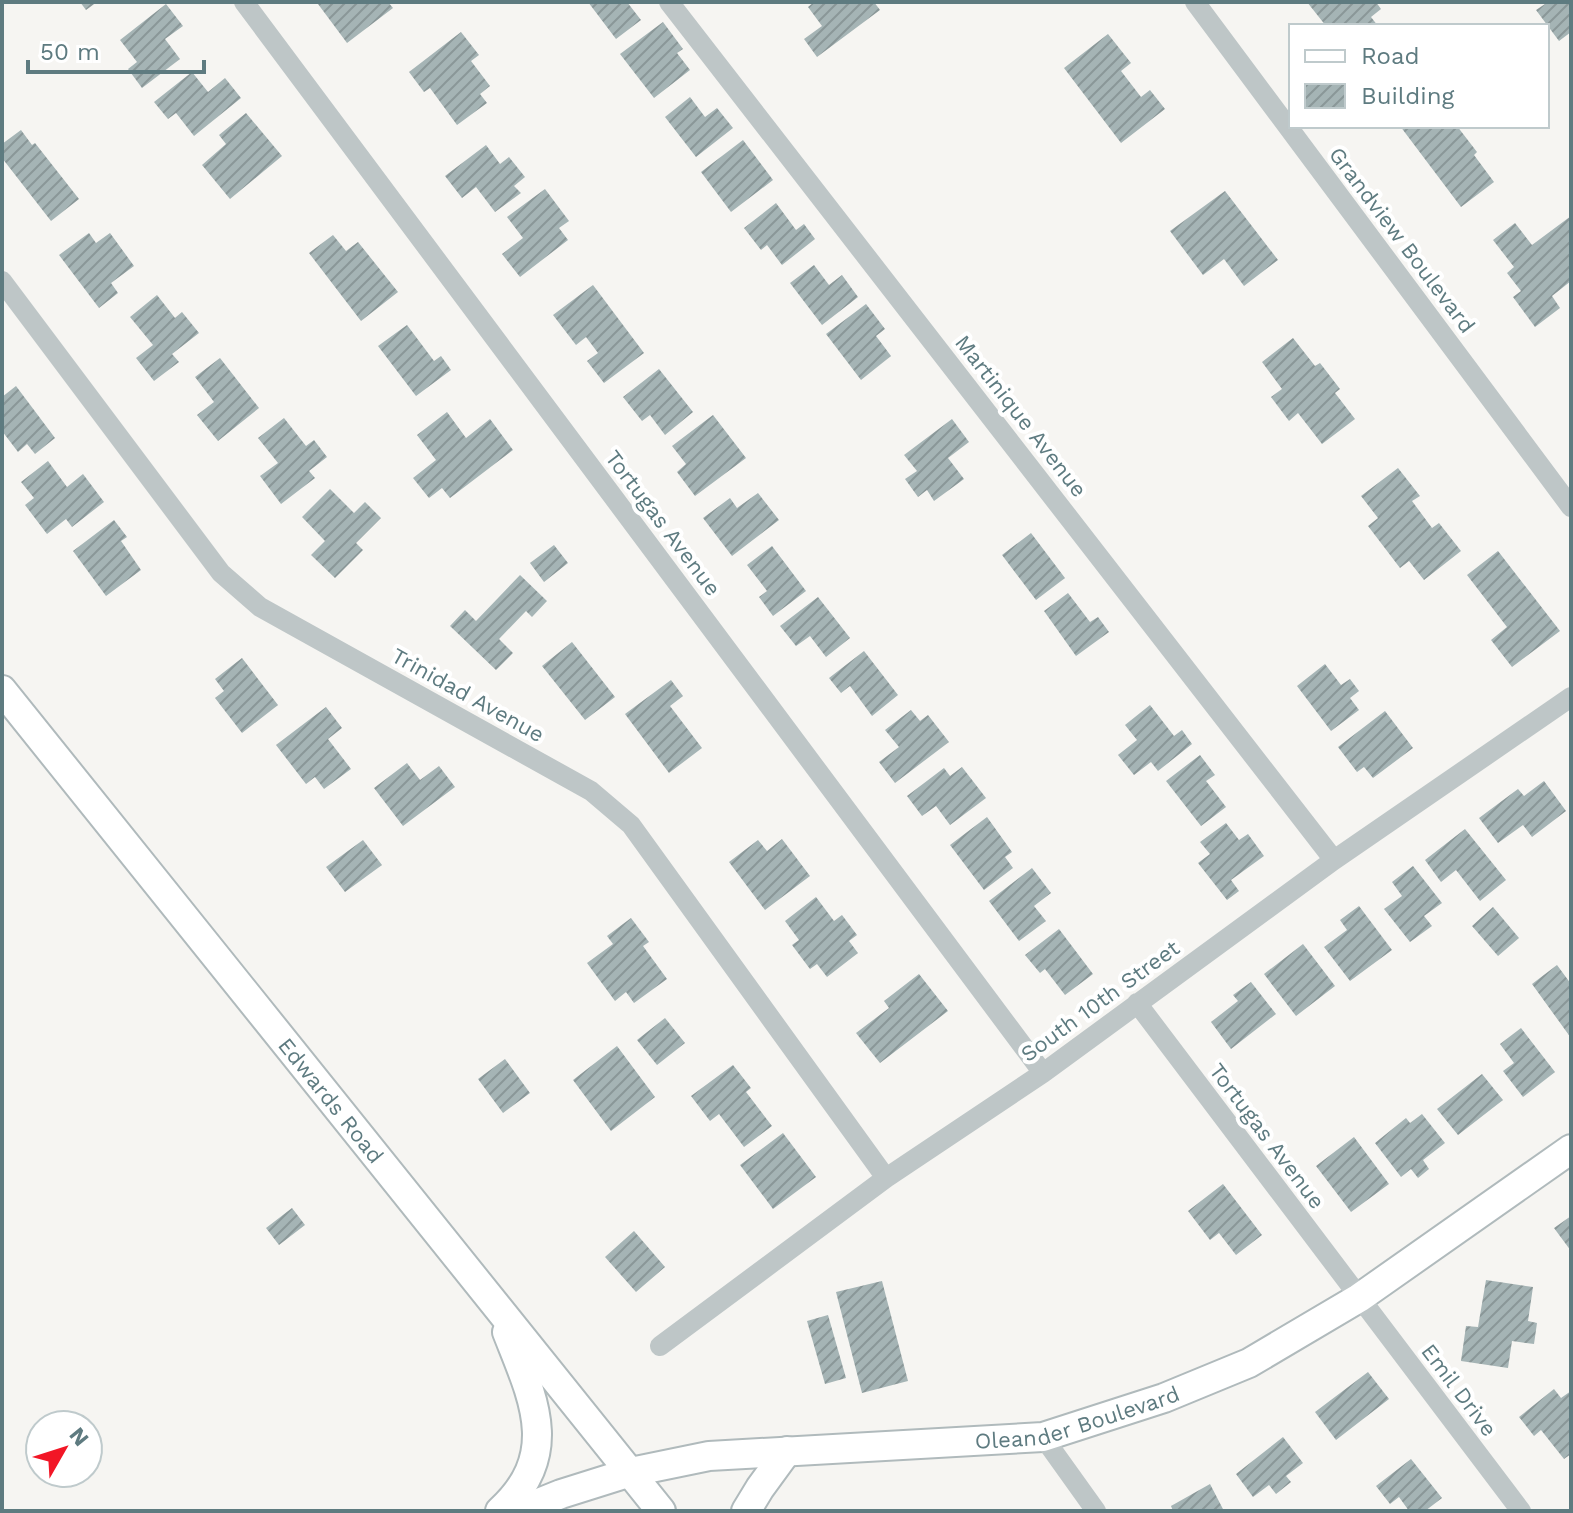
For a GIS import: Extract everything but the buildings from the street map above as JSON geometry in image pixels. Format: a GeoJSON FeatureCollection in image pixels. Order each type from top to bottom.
{"type":"FeatureCollection","features":[{"type":"Feature","properties":{"kind":"main road","name":"Edwards Road"},"geometry":{"type":"LineString","coordinates":[[2,690],[661,1511]]}},
{"type":"Feature","properties":{"kind":"main road","name":"Oleander Boulevard"},"geometry":{"type":"LineString","coordinates":[[519,1511],[631,1472],[709,1456],[1043,1437],[1164,1398],[1249,1363],[1359,1298],[1571,1149]]}},
{"type":"Feature","properties":{"kind":"main road"},"geometry":{"type":"LineString","coordinates":[[496,1305],[533,1397],[538,1443],[528,1475],[500,1511]]}},
{"type":"Feature","properties":{"kind":"main road"},"geometry":{"type":"LineString","coordinates":[[746,1511],[787,1451]]}},
{"type":"Feature","properties":{"kind":"street","name":"Tortugas Avenue"},"geometry":{"type":"LineString","coordinates":[[244,2],[1043,1073]]}},
{"type":"Feature","properties":{"kind":"street","name":"Martinique Avenue"},"geometry":{"type":"LineString","coordinates":[[669,2],[1334,860]]}},
{"type":"Feature","properties":{"kind":"street","name":"Grandview Boulevard"},"geometry":{"type":"LineString","coordinates":[[1195,2],[1571,507]]}},
{"type":"Feature","properties":{"kind":"street","name":"Trinidad Avenue"},"geometry":{"type":"LineString","coordinates":[[2,281],[221,573],[260,607],[591,791],[631,825],[886,1178]]}},
{"type":"Feature","properties":{"kind":"street","name":"South 10th Street"},"geometry":{"type":"LineString","coordinates":[[660,1346],[886,1178],[1043,1073],[1334,860],[1571,697]]}},
{"type":"Feature","properties":{"kind":"street","name":"Tortugas Avenue"},"geometry":{"type":"LineString","coordinates":[[1137,1003],[1359,1298]]}},
{"type":"Feature","properties":{"kind":"street","name":"Emil Drive"},"geometry":{"type":"LineString","coordinates":[[1359,1298],[1521,1511]]}},
{"type":"Feature","properties":{"kind":"street"},"geometry":{"type":"LineString","coordinates":[[1043,1437],[1096,1511]]}}]}
